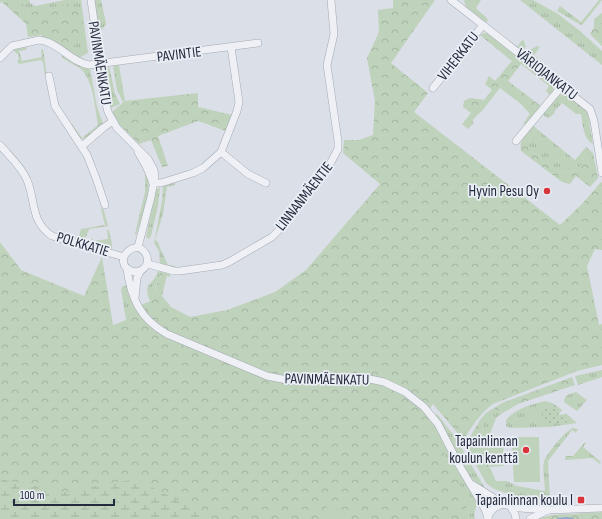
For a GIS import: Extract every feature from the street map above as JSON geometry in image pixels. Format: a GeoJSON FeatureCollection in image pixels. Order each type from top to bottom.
{"type":"FeatureCollection","features":[{"type":"Feature","properties":{"kind":"street","name":"PAVINMÄENKATU"},"geometry":{"type":"LineString","coordinates":[[91,0],[106,104],[113,121],[152,164],[155,176],[138,247]]}},
{"type":"Feature","properties":{"kind":"street","name":"LINNANMÄENTIE"},"geometry":{"type":"LineString","coordinates":[[148,264],[180,271],[222,265],[229,262],[278,232],[292,210],[330,164],[338,149],[327,64],[334,34],[331,0]]}},
{"type":"Feature","properties":{"kind":"street","name":"VÄRIOJANKATU"},"geometry":{"type":"LineString","coordinates":[[451,0],[590,108],[594,121],[602,173]]}},
{"type":"Feature","properties":{"kind":"street","name":"VIHERKATU"},"geometry":{"type":"LineString","coordinates":[[434,88],[483,25]]}},
{"type":"Feature","properties":{"kind":"street"},"geometry":{"type":"LineString","coordinates":[[0,58],[12,46],[39,40],[52,45],[83,64],[100,64]]}},
{"type":"Feature","properties":{"kind":"street","name":"PAVINTIE"},"geometry":{"type":"LineString","coordinates":[[100,64],[258,43]]}},
{"type":"Feature","properties":{"kind":"street"},"geometry":{"type":"LineString","coordinates":[[153,183],[165,182],[193,173],[203,168],[221,152],[239,102],[231,47]]}},
{"type":"Feature","properties":{"kind":"street"},"geometry":{"type":"LineString","coordinates":[[50,76],[55,106],[82,146],[96,178],[105,205]]}},
{"type":"Feature","properties":{"kind":"street"},"geometry":{"type":"LineString","coordinates":[[516,141],[562,86]]}},
{"type":"Feature","properties":{"kind":"street"},"geometry":{"type":"LineString","coordinates":[[82,146],[113,121]]}},
{"type":"Feature","properties":{"kind":"street","name":"POLKKATIE"},"geometry":{"type":"LineString","coordinates":[[0,145],[27,180],[38,221],[47,232],[52,236],[124,257]]}},
{"type":"Feature","properties":{"kind":"street"},"geometry":{"type":"LineString","coordinates":[[221,152],[248,174],[266,183]]}},
{"type":"Feature","properties":{"kind":"street"},"geometry":{"type":"LineString","coordinates":[[135,298],[136,284],[140,272],[148,264],[147,256],[142,249],[138,247],[128,251],[123,262],[132,272],[140,272]]}},
{"type":"Feature","properties":{"kind":"street","name":"PAVINMÄENKATU"},"geometry":{"type":"LineString","coordinates":[[127,268],[132,294],[142,313],[158,329],[267,376],[292,381],[360,377],[384,382],[405,392],[424,407],[433,418],[459,465],[471,483],[485,509],[488,519]]}},
{"type":"Feature","properties":{"kind":"street","name":"PAVINMÄENKATU"},"geometry":{"type":"LineString","coordinates":[[471,483],[506,505]]}},
{"type":"Feature","properties":{"kind":"street"},"geometry":{"type":"LineString","coordinates":[[506,505],[515,514],[516,519]]}},
{"type":"Feature","properties":{"kind":"street"},"geometry":{"type":"LineString","coordinates":[[488,519],[489,514],[494,508],[506,505],[548,510],[602,508]]}},
{"type":"Feature","properties":{"kind":"street"},"geometry":{"type":"LineString","coordinates":[[530,519],[548,510]]}},
{"type":"Feature","properties":{"kind":"green space"},"geometry":{"type":"Polygon","coordinates":[[[0,0],[19,0],[30,13],[70,3],[81,12],[85,38],[69,49],[42,35],[28,37],[26,24],[2,2],[0,3],[0,0]]]}},
{"type":"Feature","properties":{"kind":"green space"},"geometry":{"type":"Polygon","coordinates":[[[19,0],[29,0],[30,3],[35,6],[65,0],[81,0],[88,53],[79,58],[42,37],[42,35],[46,36],[19,0]]]}},
{"type":"Feature","properties":{"kind":"green space"},"geometry":{"type":"Polygon","coordinates":[[[93,0],[101,0],[106,25],[100,31],[98,30],[93,0]]]}},
{"type":"Feature","properties":{"kind":"green space"},"geometry":{"type":"Polygon","coordinates":[[[393,0],[435,0],[391,63],[428,93],[414,112],[560,225],[582,204],[601,182],[602,183],[602,250],[595,249],[587,266],[599,325],[602,324],[602,365],[577,371],[493,404],[478,418],[466,436],[461,437],[433,404],[426,415],[461,487],[469,519],[0,519],[0,242],[21,270],[84,296],[102,257],[113,325],[126,320],[130,307],[146,303],[156,297],[158,294],[155,293],[158,279],[163,274],[167,275],[162,296],[171,307],[190,317],[227,310],[275,292],[306,270],[380,184],[343,153],[344,140],[359,140],[373,135],[375,101],[367,58],[379,32],[378,10],[393,8],[393,0]]]}},
{"type":"Feature","properties":{"kind":"green space"},"geometry":{"type":"Polygon","coordinates":[[[464,0],[481,0],[476,8],[488,20],[486,23],[466,7],[464,0]]]}},
{"type":"Feature","properties":{"kind":"green space"},"geometry":{"type":"Polygon","coordinates":[[[520,0],[533,0],[558,14],[580,31],[602,51],[602,65],[520,0]]]}},
{"type":"Feature","properties":{"kind":"green space"},"geometry":{"type":"Polygon","coordinates":[[[599,0],[602,0],[581,25],[557,11],[560,6],[581,22],[599,0]]]}},
{"type":"Feature","properties":{"kind":"green space"},"geometry":{"type":"Polygon","coordinates":[[[602,13],[602,46],[590,34],[594,27],[594,19],[602,13]]]}},
{"type":"Feature","properties":{"kind":"green space"},"geometry":{"type":"Polygon","coordinates":[[[484,33],[488,34],[553,85],[554,92],[550,95],[546,91],[549,86],[521,64],[508,81],[541,106],[528,124],[523,124],[530,114],[521,104],[500,88],[472,121],[474,123],[468,129],[462,124],[471,113],[463,107],[464,101],[470,98],[484,100],[492,90],[485,84],[489,76],[495,81],[512,61],[480,35],[484,33]]]}},
{"type":"Feature","properties":{"kind":"green space"},"geometry":{"type":"Polygon","coordinates":[[[523,39],[526,47],[524,48],[528,51],[537,46],[540,47],[534,55],[543,63],[540,65],[517,47],[523,39]]]}},
{"type":"Feature","properties":{"kind":"green space"},"geometry":{"type":"Polygon","coordinates":[[[27,47],[26,50],[19,51],[22,61],[42,57],[41,50],[43,49],[47,76],[45,76],[43,62],[41,60],[19,64],[17,61],[19,59],[18,54],[12,50],[27,47]]]}},
{"type":"Feature","properties":{"kind":"green space"},"geometry":{"type":"Polygon","coordinates":[[[62,55],[83,67],[90,68],[97,107],[103,123],[85,139],[80,138],[70,124],[72,124],[82,138],[98,125],[92,90],[83,71],[62,58],[62,55]]]}},
{"type":"Feature","properties":{"kind":"green space"},"geometry":{"type":"Polygon","coordinates":[[[119,65],[125,101],[123,102],[117,90],[113,66],[119,65]]]}},
{"type":"Feature","properties":{"kind":"green space"},"geometry":{"type":"Polygon","coordinates":[[[109,66],[115,94],[120,104],[111,108],[107,96],[105,78],[105,71],[109,66]]]}},
{"type":"Feature","properties":{"kind":"green space"},"geometry":{"type":"Polygon","coordinates":[[[198,93],[198,107],[232,115],[226,131],[198,121],[158,136],[168,166],[162,167],[151,140],[139,144],[118,123],[112,112],[125,101],[198,93]]]}},
{"type":"Feature","properties":{"kind":"green space"},"geometry":{"type":"Polygon","coordinates":[[[563,94],[567,95],[585,109],[588,114],[593,144],[585,135],[581,114],[576,114],[562,103],[554,112],[555,113],[549,118],[544,116],[543,113],[552,102],[563,94]]]}},
{"type":"Feature","properties":{"kind":"green space"},"geometry":{"type":"Polygon","coordinates":[[[533,125],[537,129],[528,142],[528,148],[546,163],[563,173],[574,170],[580,166],[584,159],[586,147],[593,153],[598,178],[590,187],[576,176],[570,184],[562,182],[521,151],[522,140],[533,125]]]}},
{"type":"Feature","properties":{"kind":"green space"},"geometry":{"type":"Polygon","coordinates":[[[537,129],[575,160],[586,147],[584,159],[580,166],[574,170],[563,173],[546,163],[528,148],[528,142],[537,129]]]}},
{"type":"Feature","properties":{"kind":"green space"},"geometry":{"type":"Polygon","coordinates":[[[145,174],[147,174],[148,197],[136,235],[145,192],[145,174]]]}},
{"type":"Feature","properties":{"kind":"green space"},"geometry":{"type":"Polygon","coordinates":[[[175,183],[175,185],[167,187],[163,214],[155,240],[158,242],[168,265],[175,266],[175,269],[160,264],[159,251],[154,243],[162,201],[163,186],[175,183]]]}},
{"type":"Feature","properties":{"kind":"green space"},"geometry":{"type":"Polygon","coordinates":[[[160,187],[158,206],[149,239],[146,237],[155,193],[160,187]]]}},
{"type":"Feature","properties":{"kind":"green space"},"geometry":{"type":"Polygon","coordinates":[[[102,208],[108,226],[89,229],[84,242],[78,240],[81,229],[105,225],[102,208]]]}},
{"type":"Feature","properties":{"kind":"green space"},"geometry":{"type":"Polygon","coordinates":[[[107,230],[109,230],[112,249],[90,243],[92,237],[93,241],[108,239],[107,230]]]}},
{"type":"Feature","properties":{"kind":"green space"},"geometry":{"type":"Polygon","coordinates":[[[158,271],[170,274],[170,277],[163,274],[159,278],[155,293],[158,294],[157,297],[150,301],[147,290],[149,284],[154,280],[158,271]]]}},
{"type":"Feature","properties":{"kind":"green space"},"geometry":{"type":"Polygon","coordinates":[[[127,285],[133,306],[130,307],[126,320],[121,289],[127,285]]]}},
{"type":"Feature","properties":{"kind":"green space"},"geometry":{"type":"Polygon","coordinates":[[[602,370],[602,377],[578,385],[575,376],[602,370]]]}},
{"type":"Feature","properties":{"kind":"green space"},"geometry":{"type":"Polygon","coordinates":[[[572,377],[575,385],[518,404],[501,414],[494,408],[502,403],[572,377]]]}},
{"type":"Feature","properties":{"kind":"green space"},"geometry":{"type":"Polygon","coordinates":[[[576,392],[587,400],[577,411],[564,402],[567,396],[576,392]]]}},
{"type":"Feature","properties":{"kind":"green space"},"geometry":{"type":"Polygon","coordinates":[[[545,401],[558,407],[557,418],[569,422],[569,416],[577,423],[549,427],[510,428],[506,426],[506,420],[514,413],[545,401]]]}},
{"type":"Feature","properties":{"kind":"green space"},"geometry":{"type":"Polygon","coordinates":[[[558,407],[562,410],[558,415],[566,414],[569,416],[569,422],[557,423],[556,417],[550,424],[543,425],[542,409],[558,407]]]}},
{"type":"Feature","properties":{"kind":"green space"},"geometry":{"type":"Polygon","coordinates":[[[494,408],[501,414],[496,418],[488,439],[489,465],[496,481],[507,481],[517,486],[545,491],[543,468],[546,458],[552,448],[566,433],[573,428],[578,429],[576,433],[572,430],[548,461],[550,499],[527,500],[494,489],[486,483],[479,470],[487,468],[482,445],[484,422],[480,420],[486,413],[494,408]]]}},
{"type":"Feature","properties":{"kind":"green space"},"geometry":{"type":"Polygon","coordinates":[[[435,414],[437,414],[455,437],[486,490],[477,484],[463,466],[435,414]]]}},
{"type":"Feature","properties":{"kind":"green space"},"geometry":{"type":"Polygon","coordinates":[[[426,415],[436,428],[456,468],[478,501],[474,514],[475,519],[469,519],[465,500],[426,415]]]}},
{"type":"Feature","properties":{"kind":"green space"},"geometry":{"type":"Polygon","coordinates":[[[480,420],[484,422],[482,445],[487,468],[479,470],[466,447],[467,442],[480,420]]]}},
{"type":"Feature","properties":{"kind":"green space"},"geometry":{"type":"Polygon","coordinates":[[[489,437],[503,438],[503,466],[491,467],[489,465],[489,437]]]}},
{"type":"Feature","properties":{"kind":"green space","name":"Tapainlinnan koulun kenttä"},"geometry":{"type":"Polygon","coordinates":[[[511,437],[539,437],[540,482],[514,482],[511,437]]]}},
{"type":"Feature","properties":{"kind":"green space"},"geometry":{"type":"Polygon","coordinates":[[[585,442],[586,443],[583,447],[601,462],[600,464],[592,458],[565,460],[566,456],[573,456],[585,442]]]}},
{"type":"Feature","properties":{"kind":"green space"},"geometry":{"type":"Polygon","coordinates":[[[0,479],[64,492],[136,479],[193,508],[202,519],[0,519],[0,479]]]}},
{"type":"Feature","properties":{"kind":"green space"},"geometry":{"type":"Polygon","coordinates":[[[326,507],[352,515],[351,519],[322,519],[326,507]]]}},
{"type":"Feature","properties":{"kind":"green space"},"geometry":{"type":"Polygon","coordinates":[[[602,512],[602,519],[536,519],[553,515],[602,512]]]}},
{"type":"Feature","properties":{"kind":"waterway"},"geometry":{"type":"LineString","coordinates":[[558,519],[573,519]]}},
{"type":"Feature","properties":{"kind":"place","name":"Hyvin Pesu Oy"},"geometry":{"type":"Point","coordinates":[547,191]}},
{"type":"Feature","properties":{"kind":"place","name":"Tapainlinnan koulun kenttä"},"geometry":{"type":"Point","coordinates":[526,450]}},
{"type":"Feature","properties":{"kind":"place","name":"Tapainlinnan koulu I"},"geometry":{"type":"Point","coordinates":[581,500]}}]}
